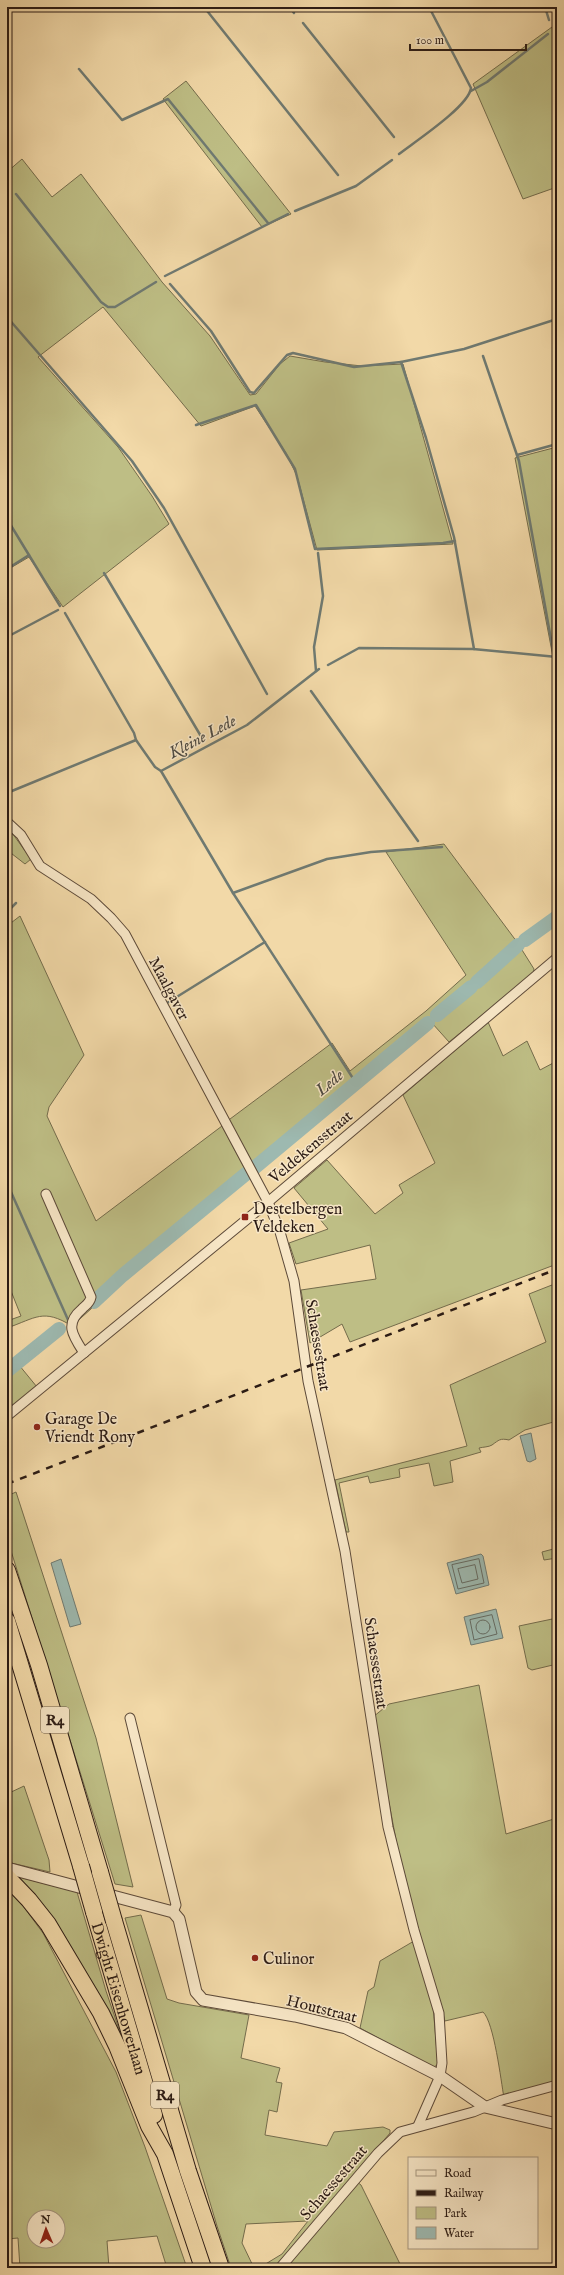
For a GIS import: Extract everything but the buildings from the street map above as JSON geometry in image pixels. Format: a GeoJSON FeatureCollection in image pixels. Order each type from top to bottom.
{"type":"FeatureCollection","features":[{"type":"Feature","properties":{"kind":"highway","name":"Dwight Eisenhowerlaan"},"geometry":{"type":"LineString","coordinates":[[7,1570],[39,1665],[188,2171],[221,2268]]}},
{"type":"Feature","properties":{"kind":"highway","name":"Dwight Eisenhowerlaan"},"geometry":{"type":"LineString","coordinates":[[7,1621],[81,1866],[165,2154]]}},
{"type":"Feature","properties":{"kind":"highway"},"geometry":{"type":"LineString","coordinates":[[7,1877],[29,1900],[48,1924],[86,1985],[117,2046],[149,2126],[165,2154]]}},
{"type":"Feature","properties":{"kind":"highway","name":"R4"},"geometry":{"type":"LineString","coordinates":[[165,2154],[203,2268]]}},
{"type":"Feature","properties":{"kind":"street","name":"Maalgaver"},"geometry":{"type":"LineString","coordinates":[[7,822],[21,835],[40,866],[91,899],[125,934],[268,1202]]}},
{"type":"Feature","properties":{"kind":"street","name":"Veldekensstraat"},"geometry":{"type":"LineString","coordinates":[[7,1416],[268,1202],[557,958]]}},
{"type":"Feature","properties":{"kind":"street"},"geometry":{"type":"LineString","coordinates":[[46,1194],[91,1297],[88,1304],[74,1316],[72,1324],[72,1335],[84,1353]]}},
{"type":"Feature","properties":{"kind":"street","name":"Schaessestraat"},"geometry":{"type":"LineString","coordinates":[[268,1202],[280,1232],[294,1281],[308,1381],[345,1551],[390,1833],[414,1930],[439,2013],[442,2063],[440,2076],[418,2126]]}},
{"type":"Feature","properties":{"kind":"street","name":"Houtstraat"},"geometry":{"type":"LineString","coordinates":[[130,1718],[176,1905],[173,1912],[180,1922],[196,1992],[203,2000],[211,2003],[289,2015],[346,2028],[440,2076],[485,2107],[557,2124]]}},
{"type":"Feature","properties":{"kind":"street"},"geometry":{"type":"LineString","coordinates":[[7,1868],[173,1912]]}},
{"type":"Feature","properties":{"kind":"street","name":"Schaessestraat"},"geometry":{"type":"LineString","coordinates":[[280,2268],[390,2139],[400,2132],[473,2112],[502,2100],[557,2085]]}},
{"type":"Feature","properties":{"kind":"green space"},"geometry":{"type":"Polygon","coordinates":[[[552,27],[557,61],[557,187],[523,199],[473,84],[552,27]]]}},
{"type":"Feature","properties":{"kind":"green space"},"geometry":{"type":"Polygon","coordinates":[[[186,81],[291,214],[262,227],[163,99],[186,81]]]}},
{"type":"Feature","properties":{"kind":"green space"},"geometry":{"type":"Polygon","coordinates":[[[22,159],[52,197],[81,174],[162,282],[210,336],[250,395],[256,394],[280,364],[290,356],[362,366],[403,364],[453,544],[317,550],[297,476],[286,453],[255,406],[201,426],[103,307],[38,357],[118,447],[152,496],[169,524],[63,607],[29,557],[7,570],[7,172],[22,159]]]}},
{"type":"Feature","properties":{"kind":"green space"},"geometry":{"type":"Polygon","coordinates":[[[557,447],[557,658],[553,657],[515,458],[557,447]]]}},
{"type":"Feature","properties":{"kind":"green space"},"geometry":{"type":"Polygon","coordinates":[[[7,826],[31,859],[25,864],[7,850],[7,826]]]}},
{"type":"Feature","properties":{"kind":"green space"},"geometry":{"type":"Polygon","coordinates":[[[444,844],[517,942],[534,969],[533,974],[449,1042],[432,1023],[255,1171],[226,1122],[332,1043],[350,1071],[426,1011],[466,975],[386,852],[444,844]]]}},
{"type":"Feature","properties":{"kind":"green space"},"geometry":{"type":"Polygon","coordinates":[[[20,916],[84,1055],[49,1107],[47,1116],[96,1221],[222,1126],[250,1178],[122,1281],[72,1326],[54,1317],[40,1316],[7,1328],[7,1321],[21,1316],[7,1281],[7,926],[20,916]]]}},
{"type":"Feature","properties":{"kind":"green space"},"geometry":{"type":"Polygon","coordinates":[[[488,1022],[503,1056],[527,1041],[540,1070],[557,1061],[557,1264],[350,1342],[342,1324],[310,1343],[301,1290],[376,1279],[370,1245],[296,1264],[289,1243],[328,1229],[294,1188],[327,1160],[375,1214],[403,1193],[399,1185],[435,1163],[403,1095],[488,1022]]]}},
{"type":"Feature","properties":{"kind":"green space"},"geometry":{"type":"Polygon","coordinates":[[[557,1283],[557,1421],[525,1430],[509,1440],[502,1439],[491,1446],[479,1448],[481,1452],[450,1461],[453,1482],[434,1486],[429,1463],[399,1469],[400,1477],[370,1483],[368,1476],[339,1483],[349,1532],[346,1532],[335,1480],[467,1446],[450,1385],[546,1342],[529,1294],[557,1283]]]}},
{"type":"Feature","properties":{"kind":"green space"},"geometry":{"type":"Polygon","coordinates":[[[7,1365],[12,1370],[19,1365],[37,1387],[7,1411],[7,1365]]]}},
{"type":"Feature","properties":{"kind":"green space"},"geometry":{"type":"Polygon","coordinates":[[[16,1492],[96,1738],[133,1887],[115,1884],[7,1538],[7,1496],[16,1492]]]}},
{"type":"Feature","properties":{"kind":"green space"},"geometry":{"type":"Polygon","coordinates":[[[557,1548],[557,1558],[544,1560],[542,1552],[557,1548]]]}},
{"type":"Feature","properties":{"kind":"green space"},"geometry":{"type":"Polygon","coordinates":[[[557,1618],[557,1664],[532,1670],[528,1668],[519,1626],[557,1618]]]}},
{"type":"Feature","properties":{"kind":"green space"},"geometry":{"type":"Polygon","coordinates":[[[479,1685],[506,1834],[557,1818],[557,2082],[504,2098],[494,2039],[487,2018],[483,2012],[445,2021],[402,1872],[373,1717],[389,1704],[479,1685]]]}},
{"type":"Feature","properties":{"kind":"green space"},"geometry":{"type":"Polygon","coordinates":[[[24,1786],[49,1860],[50,1872],[7,1862],[7,1794],[24,1786]]]}},
{"type":"Feature","properties":{"kind":"green space"},"geometry":{"type":"Polygon","coordinates":[[[15,1876],[77,1892],[106,1991],[123,2041],[15,1876]]]}},
{"type":"Feature","properties":{"kind":"green space"},"geometry":{"type":"Polygon","coordinates":[[[7,1890],[17,1898],[43,1933],[116,2072],[145,2147],[187,2268],[167,2268],[157,2236],[107,2241],[109,2268],[20,2268],[18,2238],[7,2239],[7,1989],[12,1986],[7,1985],[7,1890]]]}},
{"type":"Feature","properties":{"kind":"green space"},"geometry":{"type":"Polygon","coordinates":[[[141,1915],[167,1999],[179,2003],[249,2015],[241,2058],[280,2068],[276,2082],[282,2083],[277,2112],[269,2110],[265,2135],[327,2146],[334,2132],[383,2127],[390,2130],[390,2133],[352,2178],[361,2185],[402,2268],[259,2268],[282,2254],[308,2221],[246,2224],[242,2243],[254,2268],[231,2268],[217,2226],[125,1918],[141,1915]]]}},
{"type":"Feature","properties":{"kind":"green space"},"geometry":{"type":"Polygon","coordinates":[[[414,1941],[433,2006],[438,2064],[433,2068],[360,2028],[368,1991],[374,1987],[380,1961],[414,1941]]]}},
{"type":"Feature","properties":{"kind":"water"},"geometry":{"type":"Polygon","coordinates":[[[531,1433],[536,1459],[530,1462],[527,1461],[520,1436],[531,1433]]]}},
{"type":"Feature","properties":{"kind":"water"},"geometry":{"type":"Polygon","coordinates":[[[481,1554],[483,1556],[489,1585],[456,1594],[447,1563],[481,1554]]]}},
{"type":"Feature","properties":{"kind":"water"},"geometry":{"type":"Polygon","coordinates":[[[61,1559],[81,1624],[70,1627],[51,1563],[61,1559]]]}},
{"type":"Feature","properties":{"kind":"water"},"geometry":{"type":"Polygon","coordinates":[[[496,1609],[503,1638],[471,1645],[464,1617],[496,1609]]]}},
{"type":"Feature","properties":{"kind":"waterway"},"geometry":{"type":"LineString","coordinates":[[204,7],[338,175]]}},
{"type":"Feature","properties":{"kind":"waterway"},"geometry":{"type":"LineString","coordinates":[[290,7],[294,13]]}},
{"type":"Feature","properties":{"kind":"waterway"},"geometry":{"type":"LineString","coordinates":[[399,154],[452,113],[468,95],[471,88],[429,7]]}},
{"type":"Feature","properties":{"kind":"waterway"},"geometry":{"type":"LineString","coordinates":[[545,7],[549,20]]}},
{"type":"Feature","properties":{"kind":"waterway"},"geometry":{"type":"LineString","coordinates":[[303,23],[394,137]]}},
{"type":"Feature","properties":{"kind":"waterway"},"geometry":{"type":"LineString","coordinates":[[471,91],[487,82],[548,34]]}},
{"type":"Feature","properties":{"kind":"waterway"},"geometry":{"type":"LineString","coordinates":[[79,69],[122,120],[168,99],[268,223]]}},
{"type":"Feature","properties":{"kind":"waterway"},"geometry":{"type":"LineString","coordinates":[[295,211],[356,186],[392,160]]}},
{"type":"Feature","properties":{"kind":"waterway"},"geometry":{"type":"LineString","coordinates":[[16,194],[101,302],[108,307],[115,307],[156,282]]}},
{"type":"Feature","properties":{"kind":"waterway"},"geometry":{"type":"LineString","coordinates":[[165,276],[288,214]]}},
{"type":"Feature","properties":{"kind":"waterway"},"geometry":{"type":"LineString","coordinates":[[170,284],[211,331],[250,392],[254,393],[287,355],[293,353],[354,367],[401,362],[426,438],[454,537],[474,649]]}},
{"type":"Feature","properties":{"kind":"waterway"},"geometry":{"type":"LineString","coordinates":[[7,317],[132,461],[164,508],[267,694]]}},
{"type":"Feature","properties":{"kind":"waterway"},"geometry":{"type":"LineString","coordinates":[[401,362],[464,349],[557,319]]}},
{"type":"Feature","properties":{"kind":"waterway"},"geometry":{"type":"LineString","coordinates":[[483,356],[519,461],[554,656]]}},
{"type":"Feature","properties":{"kind":"waterway"},"geometry":{"type":"LineString","coordinates":[[196,425],[256,405],[295,469],[315,549],[443,543],[455,541]]}},
{"type":"Feature","properties":{"kind":"waterway"},"geometry":{"type":"LineString","coordinates":[[517,455],[557,444]]}},
{"type":"Feature","properties":{"kind":"waterway"},"geometry":{"type":"LineString","coordinates":[[7,519],[60,606]]}},
{"type":"Feature","properties":{"kind":"waterway"},"geometry":{"type":"LineString","coordinates":[[316,671],[314,647],[323,596],[318,553]]}},
{"type":"Feature","properties":{"kind":"waterway"},"geometry":{"type":"LineString","coordinates":[[7,569],[29,555]]}},
{"type":"Feature","properties":{"kind":"waterway"},"geometry":{"type":"LineString","coordinates":[[104,573],[202,738]]}},
{"type":"Feature","properties":{"kind":"waterway"},"geometry":{"type":"LineString","coordinates":[[7,637],[58,610]]}},
{"type":"Feature","properties":{"kind":"waterway"},"geometry":{"type":"LineString","coordinates":[[65,613],[134,733],[136,740]]}},
{"type":"Feature","properties":{"kind":"waterway","name":"Kleine Lede"},"geometry":{"type":"LineString","coordinates":[[328,665],[359,648],[473,649],[557,657]]}},
{"type":"Feature","properties":{"kind":"waterway","name":"Kleine Lede"},"geometry":{"type":"LineString","coordinates":[[7,793],[136,740],[155,767],[161,771],[247,725],[319,669]]}},
{"type":"Feature","properties":{"kind":"waterway"},"geometry":{"type":"LineString","coordinates":[[311,691],[418,841]]}},
{"type":"Feature","properties":{"kind":"waterway"},"geometry":{"type":"LineString","coordinates":[[161,771],[233,893],[356,1083]]}},
{"type":"Feature","properties":{"kind":"waterway"},"geometry":{"type":"LineString","coordinates":[[233,893],[327,859],[371,852],[442,847]]}},
{"type":"Feature","properties":{"kind":"waterway"},"geometry":{"type":"LineString","coordinates":[[7,912],[16,903]]}},
{"type":"Feature","properties":{"kind":"waterway","name":"Lede"},"geometry":{"type":"LineString","coordinates":[[525,940],[557,917]]}},
{"type":"Feature","properties":{"kind":"waterway"},"geometry":{"type":"LineString","coordinates":[[167,1003],[265,942]]}},
{"type":"Feature","properties":{"kind":"waterway","name":"Lede"},"geometry":{"type":"LineString","coordinates":[[477,982],[518,945]]}},
{"type":"Feature","properties":{"kind":"waterway","name":"Lede"},"geometry":{"type":"LineString","coordinates":[[437,1015],[471,987]]}},
{"type":"Feature","properties":{"kind":"waterway","name":"Lede"},"geometry":{"type":"LineString","coordinates":[[254,1168],[428,1023]]}},
{"type":"Feature","properties":{"kind":"waterway","name":"Lede"},"geometry":{"type":"LineString","coordinates":[[94,1302],[123,1275],[247,1173]]}},
{"type":"Feature","properties":{"kind":"waterway"},"geometry":{"type":"LineString","coordinates":[[11,1192],[69,1322]]}},
{"type":"Feature","properties":{"kind":"waterway","name":"Lede"},"geometry":{"type":"LineString","coordinates":[[7,1371],[59,1329]]}},
{"type":"Feature","properties":{"kind":"railway"},"geometry":{"type":"LineString","coordinates":[[7,1484],[557,1269]]}},
{"type":"Feature","properties":{"kind":"place","name":"Destelbergen Veldeken"},"geometry":{"type":"Point","coordinates":[245,1217]}},
{"type":"Feature","properties":{"kind":"place","name":"Garage De Vriendt Rony"},"geometry":{"type":"Point","coordinates":[37,1427]}},
{"type":"Feature","properties":{"kind":"place","name":"Culinor"},"geometry":{"type":"Point","coordinates":[255,1958]}}]}
